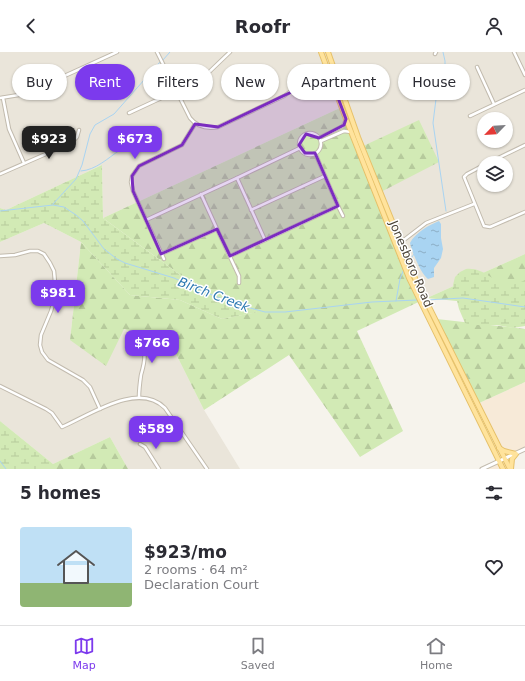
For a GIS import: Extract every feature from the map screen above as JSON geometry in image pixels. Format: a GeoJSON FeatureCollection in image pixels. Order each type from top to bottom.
{"type":"FeatureCollection","features":[{"type":"Feature","properties":{"kind":"main road","name":"Jonesboro Road"},"geometry":{"type":"LineString","coordinates":[[321,52],[325,64]]}},
{"type":"Feature","properties":{"kind":"main road","name":"Jonesboro Road"},"geometry":{"type":"LineString","coordinates":[[328,52],[332,64]]}},
{"type":"Feature","properties":{"kind":"main road","name":"Jonesboro Road"},"geometry":{"type":"LineString","coordinates":[[339,100],[418,298],[503,469]]}},
{"type":"Feature","properties":{"kind":"main road","name":"Jonesboro Road"},"geometry":{"type":"LineString","coordinates":[[345,100],[400,242],[420,288],[510,469]]}},
{"type":"Feature","properties":{"kind":"main road"},"geometry":{"type":"LineString","coordinates":[[499,448],[516,454],[512,459],[510,469]]}},
{"type":"Feature","properties":{"kind":"street"},"geometry":{"type":"LineString","coordinates":[[24,163],[9,129],[2,98],[26,94],[117,52]]}},
{"type":"Feature","properties":{"kind":"street"},"geometry":{"type":"LineString","coordinates":[[157,52],[163,64]]}},
{"type":"Feature","properties":{"kind":"street"},"geometry":{"type":"LineString","coordinates":[[213,68],[230,52]]}},
{"type":"Feature","properties":{"kind":"street"},"geometry":{"type":"LineString","coordinates":[[514,52],[525,76]]}},
{"type":"Feature","properties":{"kind":"street"},"geometry":{"type":"LineString","coordinates":[[477,67],[494,104]]}},
{"type":"Feature","properties":{"kind":"street"},"geometry":{"type":"LineString","coordinates":[[470,116],[525,90]]}},
{"type":"Feature","properties":{"kind":"street"},"geometry":{"type":"LineString","coordinates":[[182,100],[195,124],[212,128],[218,127],[287,94]]}},
{"type":"Feature","properties":{"kind":"street"},"geometry":{"type":"LineString","coordinates":[[129,113],[156,100]]}},
{"type":"Feature","properties":{"kind":"street"},"geometry":{"type":"LineString","coordinates":[[319,138],[342,126],[346,119]]}},
{"type":"Feature","properties":{"kind":"street"},"geometry":{"type":"LineString","coordinates":[[164,259],[133,191],[131,182],[132,176],[139,166],[182,145],[195,124]]}},
{"type":"Feature","properties":{"kind":"street"},"geometry":{"type":"LineString","coordinates":[[0,174],[71,143],[79,130]]}},
{"type":"Feature","properties":{"kind":"street"},"geometry":{"type":"LineString","coordinates":[[321,141],[344,131],[351,132]]}},
{"type":"Feature","properties":{"kind":"street"},"geometry":{"type":"LineString","coordinates":[[310,133],[313,134],[321,141],[320,147],[312,155],[305,153],[300,148],[300,141],[303,135],[310,133]]}},
{"type":"Feature","properties":{"kind":"street"},"geometry":{"type":"LineString","coordinates":[[502,156],[525,145]]}},
{"type":"Feature","properties":{"kind":"street"},"geometry":{"type":"LineString","coordinates":[[146,220],[300,148]]}},
{"type":"Feature","properties":{"kind":"street"},"geometry":{"type":"LineString","coordinates":[[315,153],[343,216]]}},
{"type":"Feature","properties":{"kind":"street"},"geometry":{"type":"LineString","coordinates":[[477,169],[464,177],[484,226],[488,228],[525,212]]}},
{"type":"Feature","properties":{"kind":"street"},"geometry":{"type":"LineString","coordinates":[[251,210],[325,176]]}},
{"type":"Feature","properties":{"kind":"street"},"geometry":{"type":"LineString","coordinates":[[237,178],[264,240]]}},
{"type":"Feature","properties":{"kind":"street"},"geometry":{"type":"LineString","coordinates":[[201,194],[239,276],[239,283]]}},
{"type":"Feature","properties":{"kind":"street"},"geometry":{"type":"LineString","coordinates":[[396,244],[426,223],[474,204]]}},
{"type":"Feature","properties":{"kind":"street"},"geometry":{"type":"LineString","coordinates":[[230,256],[338,206]]}},
{"type":"Feature","properties":{"kind":"street"},"geometry":{"type":"LineString","coordinates":[[161,254],[217,229]]}},
{"type":"Feature","properties":{"kind":"street"},"geometry":{"type":"LineString","coordinates":[[0,256],[38,251],[44,254],[50,263],[54,271],[56,294],[54,303],[41,335],[40,345],[42,352],[48,360],[83,380],[90,387],[100,409]]}},
{"type":"Feature","properties":{"kind":"street"},"geometry":{"type":"LineString","coordinates":[[136,339],[140,342],[146,355],[139,397]]}},
{"type":"Feature","properties":{"kind":"street"},"geometry":{"type":"LineString","coordinates":[[0,386],[46,409],[52,413],[62,426],[120,400],[139,397],[156,401],[165,408],[207,469]]}},
{"type":"Feature","properties":{"kind":"street"},"geometry":{"type":"LineString","coordinates":[[140,444],[145,447],[159,469]]}},
{"type":"Feature","properties":{"kind":"street"},"geometry":{"type":"LineString","coordinates":[[482,469],[525,450]]}},
{"type":"Feature","properties":{"kind":"highlighted area"},"geometry":{"type":"Polygon","coordinates":[[[329,74],[346,119],[344,125],[319,138],[306,134],[299,145],[305,153],[315,153],[338,206],[230,256],[217,229],[161,254],[133,191],[132,176],[139,166],[182,145],[195,124],[218,127],[329,74]]]}},
{"type":"Feature","properties":{"kind":"shaded area"},"geometry":{"type":"Polygon","coordinates":[[[0,52],[525,52],[525,254],[427,298],[375,194],[361,147],[344,106],[103,218],[102,165],[6,210],[0,208],[0,52]]]}},
{"type":"Feature","properties":{"kind":"shaded area"},"geometry":{"type":"Polygon","coordinates":[[[44,223],[81,242],[70,340],[124,329],[173,348],[204,410],[240,469],[128,469],[110,437],[53,464],[0,421],[0,242],[44,223]]]}},
{"type":"Feature","properties":{"kind":"shaded area"},"geometry":{"type":"Polygon","coordinates":[[[525,382],[525,447],[504,457],[477,404],[525,382]]]}},
{"type":"Feature","properties":{"kind":"shaded area"},"geometry":{"type":"Polygon","coordinates":[[[504,457],[509,469],[481,469],[504,457]]]}},
{"type":"Feature","properties":{"kind":"green space"},"geometry":{"type":"Polygon","coordinates":[[[344,106],[361,147],[419,120],[439,162],[375,195],[427,298],[357,331],[403,431],[360,457],[289,355],[204,410],[173,348],[124,329],[106,366],[70,340],[81,242],[130,295],[180,300],[222,319],[257,312],[179,274],[103,218],[344,106]]]}},
{"type":"Feature","properties":{"kind":"green space"},"geometry":{"type":"Polygon","coordinates":[[[102,165],[103,218],[179,274],[258,312],[222,319],[180,300],[130,295],[81,242],[44,223],[0,242],[0,208],[6,210],[102,165]]]}},
{"type":"Feature","properties":{"kind":"green space"},"geometry":{"type":"Polygon","coordinates":[[[525,254],[525,289],[486,304],[427,298],[525,254]]]}},
{"type":"Feature","properties":{"kind":"green space"},"geometry":{"type":"Polygon","coordinates":[[[466,269],[478,270],[504,284],[516,284],[525,280],[525,326],[513,328],[497,325],[470,325],[465,323],[459,309],[453,285],[455,277],[466,269]]]}},
{"type":"Feature","properties":{"kind":"green space"},"geometry":{"type":"Polygon","coordinates":[[[437,319],[525,329],[525,382],[477,404],[437,319]]]}},
{"type":"Feature","properties":{"kind":"green space"},"geometry":{"type":"Polygon","coordinates":[[[0,421],[53,464],[53,469],[0,469],[0,421]]]}},
{"type":"Feature","properties":{"kind":"green space"},"geometry":{"type":"Polygon","coordinates":[[[110,437],[128,469],[53,469],[53,464],[110,437]]]}},
{"type":"Feature","properties":{"kind":"water"},"geometry":{"type":"Polygon","coordinates":[[[439,221],[441,224],[443,249],[441,258],[434,268],[434,277],[428,279],[420,268],[410,243],[419,233],[439,221]]]}},
{"type":"Feature","properties":{"kind":"waterway"},"geometry":{"type":"LineString","coordinates":[[163,60],[170,52]]}},
{"type":"Feature","properties":{"kind":"waterway"},"geometry":{"type":"LineString","coordinates":[[443,52],[445,61],[445,77],[436,99],[433,123],[446,211]]}},
{"type":"Feature","properties":{"kind":"waterway"},"geometry":{"type":"LineString","coordinates":[[53,204],[76,179],[82,165],[90,134],[95,125],[114,114],[160,62]]}},
{"type":"Feature","properties":{"kind":"waterway"},"geometry":{"type":"LineString","coordinates":[[81,171],[97,166],[123,148],[143,138]]}},
{"type":"Feature","properties":{"kind":"waterway","name":"Birch Creek"},"geometry":{"type":"LineString","coordinates":[[0,211],[53,205],[64,207],[83,221],[104,249],[117,259],[125,263],[174,278],[239,305],[265,312],[285,312],[372,302],[417,300]]}},
{"type":"Feature","properties":{"kind":"waterway"},"geometry":{"type":"LineString","coordinates":[[410,260],[414,254]]}},
{"type":"Feature","properties":{"kind":"waterway"},"geometry":{"type":"LineString","coordinates":[[396,301],[400,279],[404,269]]}},
{"type":"Feature","properties":{"kind":"waterway","name":"Birch Creek"},"geometry":{"type":"LineString","coordinates":[[426,300],[463,298],[525,307]]}},
{"type":"Feature","properties":{"kind":"waterway"},"geometry":{"type":"LineString","coordinates":[[0,461],[6,469]]}}]}
